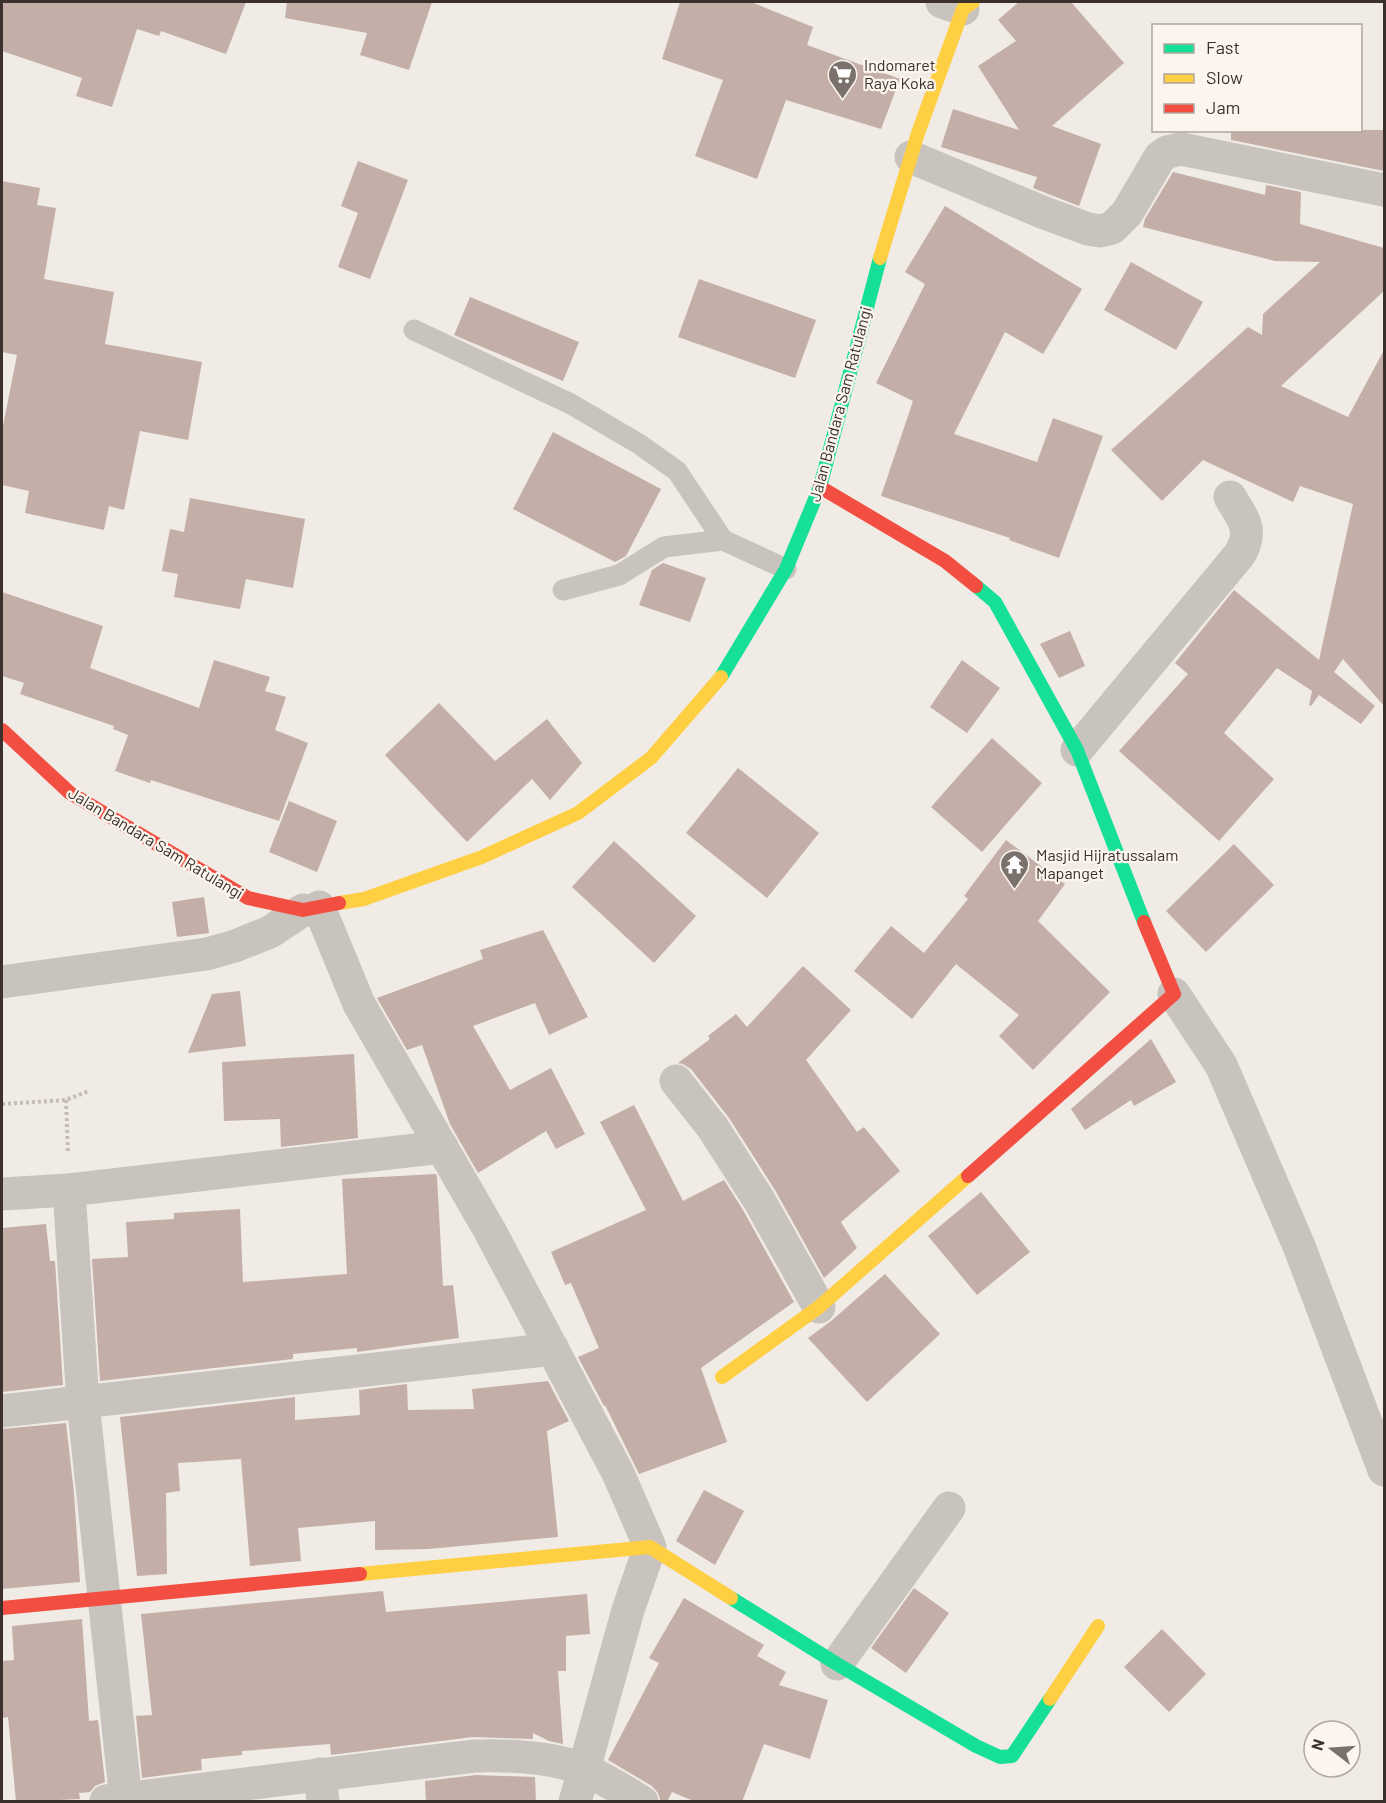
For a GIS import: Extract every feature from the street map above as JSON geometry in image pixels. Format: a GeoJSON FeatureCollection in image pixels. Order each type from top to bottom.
{"type":"FeatureCollection","features":[{"type":"Feature","properties":{"kind":"street","name":"Jalan Bandara Sam Ratulangi"},"geometry":{"type":"LineString","coordinates":[[2,730],[70,793],[248,898],[311,909],[364,899],[482,857],[578,813],[651,758],[723,675],[786,569],[820,487],[875,274],[959,4]]}},
{"type":"Feature","properties":{"kind":"street"},"geometry":{"type":"LineString","coordinates":[[911,157],[1042,212],[1088,229],[1101,231],[1112,228],[1127,213],[1160,157],[1167,152],[1181,149],[1384,190]]}},
{"type":"Feature","properties":{"kind":"street"},"geometry":{"type":"LineString","coordinates":[[820,487],[945,561],[996,602],[1077,750],[1161,969],[1174,994],[1221,1065],[1299,1246],[1384,1470]]}},
{"type":"Feature","properties":{"kind":"street"},"geometry":{"type":"LineString","coordinates":[[1077,750],[1240,554],[1247,542],[1248,528],[1230,497]]}},
{"type":"Feature","properties":{"kind":"street"},"geometry":{"type":"LineString","coordinates":[[2,982],[207,954],[270,932],[311,909],[359,1004],[490,1231],[553,1349],[618,1473],[650,1547],[837,1664],[976,1746],[1000,1756],[1012,1756],[1098,1626]]}},
{"type":"Feature","properties":{"kind":"street"},"geometry":{"type":"LineString","coordinates":[[723,1377],[819,1307],[1174,994]]}},
{"type":"Feature","properties":{"kind":"street"},"geometry":{"type":"LineString","coordinates":[[676,1081],[713,1128],[759,1200],[819,1307]]}},
{"type":"Feature","properties":{"kind":"street"},"geometry":{"type":"LineString","coordinates":[[2,1194],[69,1190],[442,1147]]}},
{"type":"Feature","properties":{"kind":"street"},"geometry":{"type":"LineString","coordinates":[[69,1190],[83,1403],[105,1598],[115,1801],[321,1788],[475,1756],[507,1755],[584,1770],[642,1802]]}},
{"type":"Feature","properties":{"kind":"street"},"geometry":{"type":"LineString","coordinates":[[2,1411],[553,1349]]}},
{"type":"Feature","properties":{"kind":"street"},"geometry":{"type":"LineString","coordinates":[[837,1664],[949,1508]]}},
{"type":"Feature","properties":{"kind":"street"},"geometry":{"type":"LineString","coordinates":[[2,1608],[650,1547]]}},
{"type":"Feature","properties":{"kind":"street"},"geometry":{"type":"LineString","coordinates":[[575,1802],[628,1610],[650,1547]]}},
{"type":"Feature","properties":{"kind":"lane"},"geometry":{"type":"LineString","coordinates":[[414,330],[571,404],[668,464],[677,471],[723,540]]}},
{"type":"Feature","properties":{"kind":"lane"},"geometry":{"type":"LineString","coordinates":[[563,590],[619,575],[664,547],[723,540],[786,569]]}},
{"type":"Feature","properties":{"kind":"path"},"geometry":{"type":"LineString","coordinates":[[2,1104],[66,1100],[89,1091]]}},
{"type":"Feature","properties":{"kind":"path"},"geometry":{"type":"LineString","coordinates":[[66,1100],[69,1190]]}},
{"type":"Feature","properties":{"kind":"building"},"geometry":{"type":"Polygon","coordinates":[[[2,2],[246,2],[226,54],[161,31],[159,36],[137,29],[112,107],[76,96],[82,78],[2,51],[2,2]]]}},
{"type":"Feature","properties":{"kind":"building"},"geometry":{"type":"Polygon","coordinates":[[[287,2],[432,2],[409,70],[360,55],[367,33],[285,18],[287,2]]]}},
{"type":"Feature","properties":{"kind":"building"},"geometry":{"type":"Polygon","coordinates":[[[680,2],[751,2],[813,27],[807,45],[900,79],[881,129],[786,100],[757,179],[695,156],[723,80],[662,59],[680,2]]]}},
{"type":"Feature","properties":{"kind":"building"},"geometry":{"type":"Polygon","coordinates":[[[1019,2],[1071,2],[1124,63],[1052,126],[1101,144],[1079,206],[1033,188],[1037,177],[941,147],[953,109],[1019,130],[978,66],[1016,41],[998,20],[1019,2]]]}},
{"type":"Feature","properties":{"kind":"building"},"geometry":{"type":"Polygon","coordinates":[[[1384,130],[1384,171],[1231,140],[1231,132],[1384,130]]]}},
{"type":"Feature","properties":{"kind":"building"},"geometry":{"type":"Polygon","coordinates":[[[358,161],[408,180],[370,279],[338,267],[358,213],[341,206],[358,161]]]}},
{"type":"Feature","properties":{"kind":"building"},"geometry":{"type":"Polygon","coordinates":[[[1173,172],[1265,195],[1266,185],[1301,192],[1300,224],[1384,248],[1384,291],[1281,386],[1348,417],[1384,350],[1384,706],[1343,659],[1334,672],[1375,706],[1361,724],[1319,695],[1311,706],[1309,705],[1312,691],[1277,668],[1224,733],[1274,779],[1219,841],[1119,751],[1188,674],[1175,663],[1234,590],[1319,660],[1353,504],[1300,486],[1293,502],[1203,460],[1162,501],[1111,450],[1248,327],[1262,335],[1263,314],[1320,262],[1275,261],[1143,227],[1145,219],[1173,172]]]}},
{"type":"Feature","properties":{"kind":"building"},"geometry":{"type":"Polygon","coordinates":[[[2,181],[40,188],[37,205],[56,208],[44,279],[114,292],[105,344],[202,362],[188,440],[140,431],[124,510],[109,506],[104,530],[25,513],[29,491],[2,485],[2,431],[17,355],[2,352],[2,181]]]}},
{"type":"Feature","properties":{"kind":"building"},"geometry":{"type":"Polygon","coordinates":[[[945,206],[1082,289],[1043,354],[1005,332],[954,434],[1037,462],[1053,418],[1103,436],[1059,558],[1009,540],[1010,538],[881,496],[913,401],[876,383],[925,284],[905,272],[945,206]]]}},
{"type":"Feature","properties":{"kind":"building"},"geometry":{"type":"Polygon","coordinates":[[[1131,262],[1203,302],[1176,350],[1104,310],[1131,262]]]}},
{"type":"Feature","properties":{"kind":"building"},"geometry":{"type":"Polygon","coordinates":[[[699,279],[816,320],[795,378],[678,337],[699,279]]]}},
{"type":"Feature","properties":{"kind":"building"},"geometry":{"type":"Polygon","coordinates":[[[470,297],[579,342],[563,381],[454,335],[470,297]]]}},
{"type":"Feature","properties":{"kind":"building"},"geometry":{"type":"Polygon","coordinates":[[[553,432],[661,489],[626,556],[615,562],[513,509],[553,432]]]}},
{"type":"Feature","properties":{"kind":"building"},"geometry":{"type":"Polygon","coordinates":[[[190,498],[305,519],[293,588],[246,579],[240,609],[174,597],[178,574],[162,571],[170,529],[184,532],[190,498]]]}},
{"type":"Feature","properties":{"kind":"building"},"geometry":{"type":"Polygon","coordinates":[[[663,563],[706,578],[690,622],[639,605],[652,570],[663,563]]]}},
{"type":"Feature","properties":{"kind":"building"},"geometry":{"type":"Polygon","coordinates":[[[2,592],[103,626],[90,668],[199,708],[214,660],[270,677],[265,691],[286,697],[275,730],[308,743],[279,821],[151,780],[150,783],[115,771],[128,735],[113,729],[114,726],[20,694],[24,683],[2,676],[2,592]]]}},
{"type":"Feature","properties":{"kind":"building"},"geometry":{"type":"Polygon","coordinates":[[[1070,631],[1085,666],[1059,678],[1040,644],[1070,631]]]}},
{"type":"Feature","properties":{"kind":"building"},"geometry":{"type":"Polygon","coordinates":[[[962,660],[1000,688],[967,733],[930,707],[962,660]]]}},
{"type":"Feature","properties":{"kind":"building"},"geometry":{"type":"Polygon","coordinates":[[[439,703],[495,761],[547,719],[582,763],[550,800],[532,779],[467,842],[385,755],[439,703]]]}},
{"type":"Feature","properties":{"kind":"building"},"geometry":{"type":"Polygon","coordinates":[[[992,738],[1042,783],[982,852],[931,807],[992,738]]]}},
{"type":"Feature","properties":{"kind":"building"},"geometry":{"type":"Polygon","coordinates":[[[738,768],[819,833],[767,898],[686,833],[738,768]]]}},
{"type":"Feature","properties":{"kind":"building"},"geometry":{"type":"Polygon","coordinates":[[[289,801],[337,821],[317,872],[269,852],[289,801]]]}},
{"type":"Feature","properties":{"kind":"building"},"geometry":{"type":"Polygon","coordinates":[[[1006,840],[1065,884],[1038,921],[1110,992],[1033,1070],[999,1036],[1019,1015],[956,964],[912,1019],[854,971],[891,926],[924,953],[968,899],[964,896],[1006,840]]]}},
{"type":"Feature","properties":{"kind":"building"},"geometry":{"type":"Polygon","coordinates":[[[614,841],[696,916],[654,963],[572,887],[614,841]]]}},
{"type":"Feature","properties":{"kind":"building"},"geometry":{"type":"Polygon","coordinates":[[[1234,844],[1274,885],[1206,952],[1166,911],[1234,844]]]}},
{"type":"Feature","properties":{"kind":"building"},"geometry":{"type":"Polygon","coordinates":[[[204,897],[209,933],[177,937],[172,902],[204,897]]]}},
{"type":"Feature","properties":{"kind":"building"},"geometry":{"type":"Polygon","coordinates":[[[543,930],[588,1017],[549,1035],[535,1003],[473,1026],[510,1090],[551,1068],[585,1134],[556,1149],[546,1131],[478,1173],[450,1124],[422,1045],[407,1050],[377,998],[483,959],[480,950],[543,930]]]}},
{"type":"Feature","properties":{"kind":"building"},"geometry":{"type":"Polygon","coordinates":[[[803,966],[851,1010],[806,1060],[857,1132],[864,1127],[900,1171],[841,1222],[857,1248],[824,1278],[775,1190],[729,1118],[691,1069],[678,1063],[710,1039],[708,1036],[736,1014],[747,1027],[803,966]]]}},
{"type":"Feature","properties":{"kind":"building"},"geometry":{"type":"Polygon","coordinates":[[[240,991],[246,1046],[188,1053],[212,994],[240,991]]]}},
{"type":"Feature","properties":{"kind":"building"},"geometry":{"type":"Polygon","coordinates":[[[1151,1039],[1176,1082],[1134,1106],[1131,1100],[1085,1130],[1071,1109],[1151,1039]]]}},
{"type":"Feature","properties":{"kind":"building"},"geometry":{"type":"Polygon","coordinates":[[[354,1054],[358,1138],[281,1147],[280,1119],[224,1121],[222,1062],[354,1054]]]}},
{"type":"Feature","properties":{"kind":"building"},"geometry":{"type":"Polygon","coordinates":[[[634,1105],[683,1201],[724,1180],[794,1302],[701,1368],[727,1442],[639,1474],[578,1357],[599,1348],[571,1283],[565,1285],[551,1252],[646,1210],[600,1122],[634,1105]]]}},
{"type":"Feature","properties":{"kind":"building"},"geometry":{"type":"Polygon","coordinates":[[[436,1174],[443,1286],[453,1285],[459,1338],[357,1352],[357,1348],[293,1354],[293,1359],[100,1381],[92,1259],[128,1257],[126,1222],[174,1219],[174,1213],[240,1209],[243,1282],[347,1274],[342,1179],[436,1174]]]}},
{"type":"Feature","properties":{"kind":"building"},"geometry":{"type":"Polygon","coordinates":[[[981,1192],[1030,1252],[977,1295],[928,1236],[981,1192]]]}},
{"type":"Feature","properties":{"kind":"building"},"geometry":{"type":"Polygon","coordinates":[[[46,1224],[50,1261],[55,1261],[63,1385],[2,1392],[2,1228],[46,1224]]]}},
{"type":"Feature","properties":{"kind":"building"},"geometry":{"type":"Polygon","coordinates":[[[885,1274],[940,1334],[867,1402],[808,1338],[885,1274]]]}},
{"type":"Feature","properties":{"kind":"building"},"geometry":{"type":"Polygon","coordinates":[[[548,1381],[569,1421],[547,1431],[558,1537],[428,1549],[375,1550],[375,1521],[298,1528],[301,1561],[250,1566],[241,1459],[178,1463],[180,1491],[166,1493],[167,1574],[137,1576],[120,1417],[295,1397],[295,1420],[360,1415],[359,1390],[407,1384],[408,1410],[474,1409],[472,1389],[548,1381]]]}},
{"type":"Feature","properties":{"kind":"building"},"geometry":{"type":"Polygon","coordinates":[[[66,1423],[74,1493],[80,1582],[2,1589],[2,1429],[66,1423]]]}},
{"type":"Feature","properties":{"kind":"building"},"geometry":{"type":"Polygon","coordinates":[[[704,1490],[744,1511],[715,1565],[676,1541],[704,1490]]]}},
{"type":"Feature","properties":{"kind":"building"},"geometry":{"type":"Polygon","coordinates":[[[914,1588],[949,1613],[906,1673],[871,1648],[914,1588]]]}},
{"type":"Feature","properties":{"kind":"building"},"geometry":{"type":"Polygon","coordinates":[[[383,1591],[386,1612],[587,1594],[590,1634],[566,1636],[566,1671],[558,1671],[563,1744],[549,1741],[533,1733],[533,1739],[473,1737],[331,1755],[330,1744],[242,1751],[242,1755],[201,1759],[202,1770],[142,1778],[136,1716],[152,1715],[141,1614],[383,1591]]]}},
{"type":"Feature","properties":{"kind":"building"},"geometry":{"type":"Polygon","coordinates":[[[684,1598],[764,1645],[757,1656],[786,1672],[779,1685],[828,1700],[810,1759],[764,1744],[742,1802],[696,1802],[672,1792],[667,1802],[661,1802],[652,1786],[608,1760],[659,1663],[649,1658],[684,1598]]]}},
{"type":"Feature","properties":{"kind":"building"},"geometry":{"type":"Polygon","coordinates":[[[82,1619],[89,1721],[98,1720],[105,1782],[95,1786],[90,1792],[79,1793],[80,1799],[16,1802],[8,1717],[2,1718],[2,1661],[14,1660],[12,1626],[82,1619]]]}},
{"type":"Feature","properties":{"kind":"building"},"geometry":{"type":"Polygon","coordinates":[[[1162,1629],[1206,1674],[1169,1712],[1124,1667],[1162,1629]]]}},
{"type":"Feature","properties":{"kind":"building"},"geometry":{"type":"Polygon","coordinates":[[[476,1775],[535,1777],[536,1802],[426,1802],[425,1781],[476,1775]]]}},
{"type":"Feature","properties":{"kind":"traffic: fast"},"geometry":{"type":"LineString","coordinates":[[721,677],[786,569],[820,487],[880,258]]}},
{"type":"Feature","properties":{"kind":"traffic: fast"},"geometry":{"type":"LineString","coordinates":[[976,586],[995,602],[1077,750],[1144,922]]}},
{"type":"Feature","properties":{"kind":"traffic: fast"},"geometry":{"type":"LineString","coordinates":[[731,1598],[837,1664],[976,1746],[1000,1757],[1012,1756],[1050,1699]]}},
{"type":"Feature","properties":{"kind":"traffic: slow"},"geometry":{"type":"LineString","coordinates":[[880,258],[918,133],[963,9],[973,2]]}},
{"type":"Feature","properties":{"kind":"traffic: slow"},"geometry":{"type":"LineString","coordinates":[[339,903],[364,899],[482,857],[578,813],[651,758],[721,677]]}},
{"type":"Feature","properties":{"kind":"traffic: slow"},"geometry":{"type":"LineString","coordinates":[[722,1377],[819,1307],[968,1176]]}},
{"type":"Feature","properties":{"kind":"traffic: slow"},"geometry":{"type":"LineString","coordinates":[[360,1574],[650,1547],[731,1598]]}},
{"type":"Feature","properties":{"kind":"traffic: slow"},"geometry":{"type":"LineString","coordinates":[[1050,1699],[1098,1626]]}},
{"type":"Feature","properties":{"kind":"traffic: jam"},"geometry":{"type":"LineString","coordinates":[[820,487],[945,561],[976,586]]}},
{"type":"Feature","properties":{"kind":"traffic: jam"},"geometry":{"type":"LineString","coordinates":[[2,730],[70,793],[248,898],[303,910],[339,903]]}},
{"type":"Feature","properties":{"kind":"traffic: jam"},"geometry":{"type":"LineString","coordinates":[[968,1176],[1174,994],[1144,922]]}},
{"type":"Feature","properties":{"kind":"traffic: jam"},"geometry":{"type":"LineString","coordinates":[[2,1608],[360,1574]]}},
{"type":"Feature","properties":{"kind":"place","name":"Indomaret Raya Koka"},"geometry":{"type":"Point","coordinates":[843,100]}},
{"type":"Feature","properties":{"kind":"place","name":"Masjid Hijratussalam Mapanget"},"geometry":{"type":"Point","coordinates":[1015,890]}}]}
